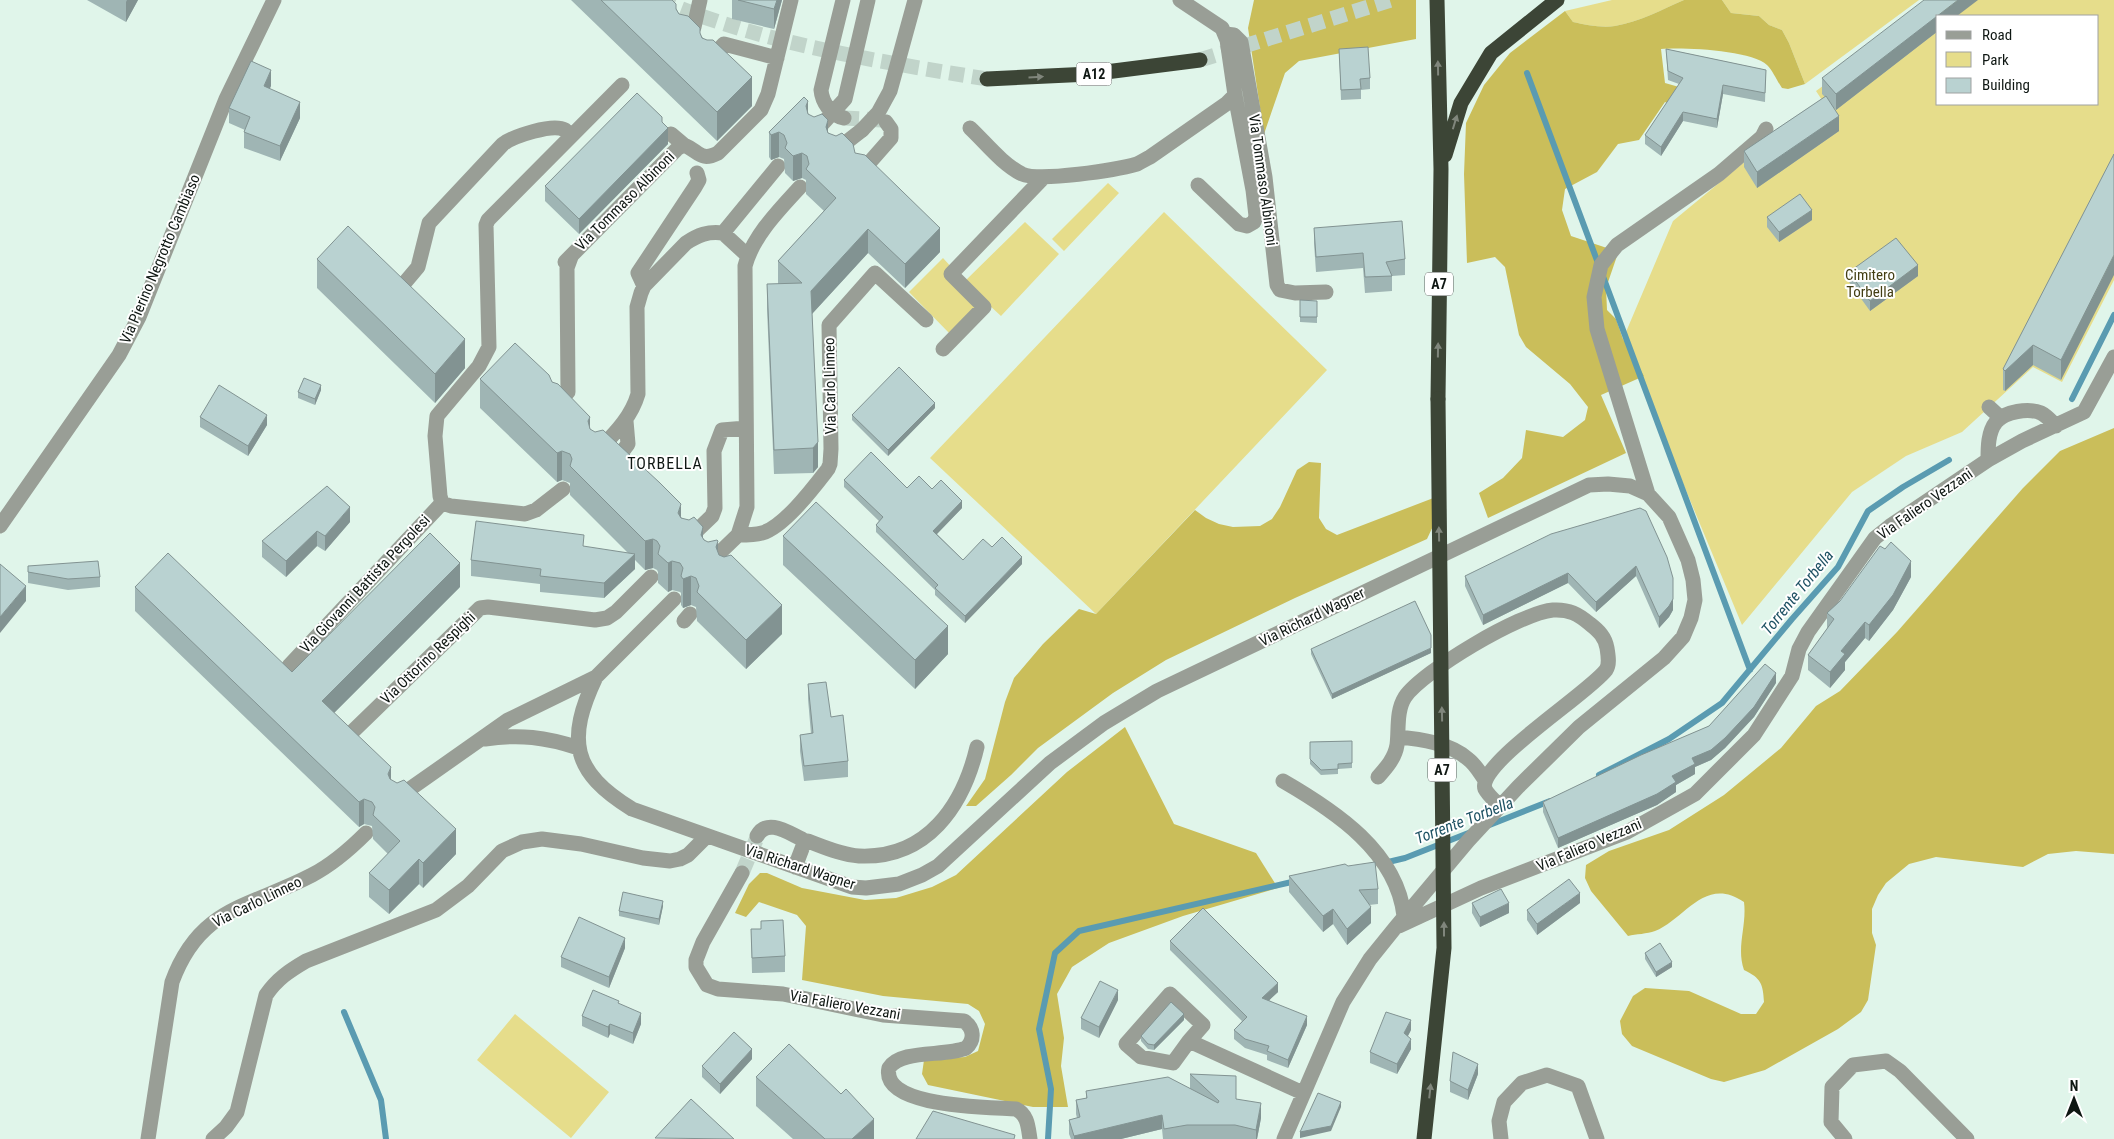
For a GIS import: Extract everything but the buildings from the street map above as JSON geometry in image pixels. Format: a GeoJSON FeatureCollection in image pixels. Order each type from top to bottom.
{"type":"FeatureCollection","features":[{"type":"Feature","properties":{"kind":"highway","name":"A7"},"geometry":{"type":"LineString","coordinates":[[1424,1139],[1444,948],[1438,399],[1441,169],[1437,0]]}},
{"type":"Feature","properties":{"kind":"highway"},"geometry":{"type":"LineString","coordinates":[[1441,169],[1461,103],[1491,54],[1557,0]]}},
{"type":"Feature","properties":{"kind":"highway","name":"A12"},"geometry":{"type":"LineString","coordinates":[[988,79],[1090,74],[1200,60]]}},
{"type":"Feature","properties":{"kind":"street","name":"Via Pierino Negrotto Cambiaso"},"geometry":{"type":"LineString","coordinates":[[0,526],[119,355],[139,317],[226,99],[274,0]]}},
{"type":"Feature","properties":{"kind":"street"},"geometry":{"type":"LineString","coordinates":[[685,36],[694,28],[700,0]]}},
{"type":"Feature","properties":{"kind":"street","name":"Via Tommaso Albinoni"},"geometry":{"type":"LineString","coordinates":[[558,404],[568,392],[568,259],[673,152],[684,145],[701,157],[710,157],[718,154],[760,110],[768,94],[790,0]]}},
{"type":"Feature","properties":{"kind":"street"},"geometry":{"type":"LineString","coordinates":[[838,115],[825,103],[821,90],[843,0]]}},
{"type":"Feature","properties":{"kind":"street"},"geometry":{"type":"LineString","coordinates":[[815,132],[838,115],[845,99],[868,0]]}},
{"type":"Feature","properties":{"kind":"street"},"geometry":{"type":"LineString","coordinates":[[835,151],[862,130],[878,113],[887,97],[915,0]]}},
{"type":"Feature","properties":{"kind":"street","name":"Via Tommaso Albinoni"},"geometry":{"type":"LineString","coordinates":[[1180,0],[1219,24],[1225,34],[1253,190],[1256,216],[1254,222],[1247,226],[1239,224],[1198,185]]}},
{"type":"Feature","properties":{"kind":"street","name":"Via Tommaso Albinoni"},"geometry":{"type":"LineString","coordinates":[[1225,34],[1234,35],[1241,42],[1265,177],[1277,285],[1280,290],[1286,292],[1326,292]]}},
{"type":"Feature","properties":{"kind":"street"},"geometry":{"type":"LineString","coordinates":[[709,60],[724,44],[777,58]]}},
{"type":"Feature","properties":{"kind":"street","name":"Via Giovanni Battista Pergolesi"},"geometry":{"type":"LineString","coordinates":[[442,503],[435,436],[437,416],[479,366],[489,347],[486,225],[492,216],[622,85]]}},
{"type":"Feature","properties":{"kind":"street","name":"Via Tommaso Albinoni"},"geometry":{"type":"LineString","coordinates":[[970,128],[1013,169],[1025,175],[1044,177],[1120,168],[1139,163],[1226,104],[1235,94]]}},
{"type":"Feature","properties":{"kind":"street"},"geometry":{"type":"LineString","coordinates":[[862,171],[891,138],[891,129],[886,122]]}},
{"type":"Feature","properties":{"kind":"street"},"geometry":{"type":"LineString","coordinates":[[402,286],[418,267],[429,222],[503,144],[511,138],[522,134],[556,128],[566,130],[568,139]]}},
{"type":"Feature","properties":{"kind":"street"},"geometry":{"type":"LineString","coordinates":[[1648,494],[1597,328],[1594,297],[1601,265],[1617,245],[1719,174],[1762,137],[1766,129]]}},
{"type":"Feature","properties":{"kind":"street"},"geometry":{"type":"LineString","coordinates":[[671,134],[684,145]]}},
{"type":"Feature","properties":{"kind":"street"},"geometry":{"type":"LineString","coordinates":[[723,233],[778,166]]}},
{"type":"Feature","properties":{"kind":"street"},"geometry":{"type":"LineString","coordinates":[[644,286],[638,273],[699,180],[697,173]]}},
{"type":"Feature","properties":{"kind":"street"},"geometry":{"type":"LineString","coordinates":[[943,348],[984,307],[951,274],[1044,177]]}},
{"type":"Feature","properties":{"kind":"street"},"geometry":{"type":"LineString","coordinates":[[710,562],[738,535],[747,507],[745,266],[748,256],[766,226],[800,187]]}},
{"type":"Feature","properties":{"kind":"street"},"geometry":{"type":"LineString","coordinates":[[597,452],[626,421],[633,409],[638,394],[637,307],[644,286],[686,243],[712,232],[723,233],[748,256]]}},
{"type":"Feature","properties":{"kind":"street","name":"Via Carlo Linneo"},"geometry":{"type":"LineString","coordinates":[[738,535],[762,533],[775,525],[789,514],[828,469],[831,449],[829,325],[875,273],[926,320]]}},
{"type":"Feature","properties":{"kind":"street","name":"Via Faliero Vezzani"},"geometry":{"type":"LineString","coordinates":[[1284,1139],[1343,1002],[1370,959],[1400,922],[1481,888],[1627,832],[1695,794],[1754,735],[1792,676],[1799,649],[1808,632],[1876,538],[1890,526],[1988,460],[2022,441],[2080,415],[2087,409],[2114,357]]}},
{"type":"Feature","properties":{"kind":"street"},"geometry":{"type":"LineString","coordinates":[[1989,407],[2001,418],[2019,412],[2036,412],[2049,418],[2056,426]]}},
{"type":"Feature","properties":{"kind":"street","name":"Via Faliero Vezzani"},"geometry":{"type":"LineString","coordinates":[[1988,460],[1990,435],[1996,422],[2001,418]]}},
{"type":"Feature","properties":{"kind":"street"},"geometry":{"type":"LineString","coordinates":[[618,456],[628,444],[626,421]]}},
{"type":"Feature","properties":{"kind":"street"},"geometry":{"type":"LineString","coordinates":[[687,540],[712,516],[715,508],[714,451],[722,430],[746,428]]}},
{"type":"Feature","properties":{"kind":"street","name":"Via Richard Wagner"},"geometry":{"type":"LineString","coordinates":[[596,677],[583,704],[579,720],[579,748],[582,760],[593,779],[614,798],[632,810],[852,887],[866,888],[898,884],[922,876],[938,866],[1050,763],[1104,723],[1157,691],[1589,485],[1630,486],[1648,494],[1669,517],[1682,546],[1693,580],[1695,600],[1691,618],[1683,637],[1664,658],[1579,727],[1495,811],[1400,922]]}},
{"type":"Feature","properties":{"kind":"street","name":"Via Giovanni Battista Pergolesi"},"geometry":{"type":"LineString","coordinates":[[442,503],[451,506],[525,514],[536,510],[564,489]]}},
{"type":"Feature","properties":{"kind":"street","name":"Via Giovanni Battista Pergolesi"},"geometry":{"type":"LineString","coordinates":[[288,666],[442,503]]}},
{"type":"Feature","properties":{"kind":"street","name":"Via Ottorino Respighi"},"geometry":{"type":"LineString","coordinates":[[348,736],[480,608],[488,607],[595,620],[608,618],[652,576]]}},
{"type":"Feature","properties":{"kind":"street"},"geometry":{"type":"LineString","coordinates":[[397,798],[508,720],[596,677],[674,599]]}},
{"type":"Feature","properties":{"kind":"street"},"geometry":{"type":"LineString","coordinates":[[1378,777],[1388,766],[1397,747],[1404,699],[1416,684],[1491,634],[1530,616],[1552,610],[1566,610],[1577,613],[1598,630],[1604,638],[1609,658],[1607,668],[1584,692],[1498,760],[1485,780],[1485,788],[1495,811]]}},
{"type":"Feature","properties":{"kind":"street"},"geometry":{"type":"LineString","coordinates":[[478,740],[521,735],[556,741],[579,748]]}},
{"type":"Feature","properties":{"kind":"street"},"geometry":{"type":"LineString","coordinates":[[1398,737],[1435,744],[1457,752],[1468,759],[1485,780]]}},
{"type":"Feature","properties":{"kind":"street"},"geometry":{"type":"LineString","coordinates":[[757,836],[761,829],[766,826],[772,827],[805,842],[808,841],[858,856],[882,854],[903,848],[918,841],[938,826],[954,808],[970,775],[977,747]]}},
{"type":"Feature","properties":{"kind":"street"},"geometry":{"type":"LineString","coordinates":[[1283,781],[1338,816],[1370,845],[1390,874],[1399,892],[1400,922]]}},
{"type":"Feature","properties":{"kind":"street","name":"Via Carlo Linneo"},"geometry":{"type":"LineString","coordinates":[[148,1139],[172,982],[179,963],[190,944],[205,928],[221,916],[329,866],[345,854],[366,833]]}},
{"type":"Feature","properties":{"kind":"street"},"geometry":{"type":"LineString","coordinates":[[213,1139],[226,1127],[237,1112],[266,996],[275,982],[288,971],[306,961],[436,910],[468,886],[502,851],[522,842],[542,839],[581,844],[643,858],[670,861],[688,855],[708,836]]}},
{"type":"Feature","properties":{"kind":"street"},"geometry":{"type":"LineString","coordinates":[[795,867],[805,842]]}},
{"type":"Feature","properties":{"kind":"street","name":"Via Faliero Vezzani"},"geometry":{"type":"LineString","coordinates":[[742,873],[696,960],[696,967],[707,985],[718,989],[783,994],[883,1015],[964,1021],[970,1026],[973,1033],[971,1041],[966,1048],[938,1054],[899,1058],[890,1068],[889,1078],[891,1083],[903,1092],[923,1100],[1016,1110],[1024,1115],[1026,1119],[1030,1139]]}},
{"type":"Feature","properties":{"kind":"street"},"geometry":{"type":"LineString","coordinates":[[1170,994],[1203,1024],[1189,1041],[1173,1063],[1140,1057],[1126,1044],[1170,994]]}},
{"type":"Feature","properties":{"kind":"street"},"geometry":{"type":"LineString","coordinates":[[1189,1041],[1303,1093]]}},
{"type":"Feature","properties":{"kind":"street"},"geometry":{"type":"LineString","coordinates":[[1845,1139],[1831,1122],[1832,1087],[1853,1065],[1886,1061],[1900,1071],[1967,1139]]}},
{"type":"Feature","properties":{"kind":"street"},"geometry":{"type":"LineString","coordinates":[[1501,1139],[1499,1121],[1504,1102],[1522,1083],[1548,1075],[1578,1086],[1597,1139]]}},
{"type":"Feature","properties":{"kind":"green space"},"geometry":{"type":"Polygon","coordinates":[[[1612,0],[1684,0],[1642,18],[1610,27],[1573,22],[1565,11],[1612,0]]]}},
{"type":"Feature","properties":{"kind":"green space"},"geometry":{"type":"Polygon","coordinates":[[[1722,0],[1919,0],[1805,84],[1782,30],[1769,25],[1759,16],[1731,13],[1722,0]]]}},
{"type":"Feature","properties":{"kind":"green space","name":"Cimitero Torbella"},"geometry":{"type":"Polygon","coordinates":[[[1940,0],[2114,0],[2114,280],[2062,382],[2033,367],[1962,432],[1906,456],[1852,492],[1742,625],[1623,339],[1673,221],[1742,164],[1826,106],[1816,91],[1940,0]]]}},
{"type":"Feature","properties":{"kind":"green space"},"geometry":{"type":"Polygon","coordinates":[[[1108,183],[1119,193],[1064,251],[1052,239],[1108,183]]]}},
{"type":"Feature","properties":{"kind":"green space"},"geometry":{"type":"Polygon","coordinates":[[[1164,212],[1327,370],[1096,614],[930,458],[1164,212]]]}},
{"type":"Feature","properties":{"kind":"green space"},"geometry":{"type":"Polygon","coordinates":[[[1025,222],[1059,254],[1001,316],[964,282],[1025,222]]]}},
{"type":"Feature","properties":{"kind":"green space"},"geometry":{"type":"Polygon","coordinates":[[[943,258],[953,269],[978,306],[950,334],[909,292],[943,258]]]}},
{"type":"Feature","properties":{"kind":"green space"},"geometry":{"type":"Polygon","coordinates":[[[515,1014],[609,1092],[571,1138],[477,1060],[515,1014]]]}},
{"type":"Feature","properties":{"kind":"shaded area"},"geometry":{"type":"Polygon","coordinates":[[[1254,0],[1416,0],[1416,39],[1299,61],[1285,73],[1264,134],[1248,28],[1254,0]]]}},
{"type":"Feature","properties":{"kind":"shaded area"},"geometry":{"type":"Polygon","coordinates":[[[1684,0],[1722,0],[1731,13],[1759,16],[1769,25],[1782,30],[1805,84],[1788,89],[1782,88],[1767,65],[1747,56],[1700,49],[1661,49],[1665,83],[1693,91],[1678,109],[1665,102],[1639,140],[1618,144],[1597,172],[1565,189],[1562,210],[1571,236],[1613,250],[1617,256],[1606,288],[1607,310],[1616,319],[1623,339],[1644,376],[1601,395],[1626,453],[1488,518],[1479,493],[1503,478],[1522,458],[1526,430],[1563,437],[1585,420],[1588,407],[1570,384],[1526,347],[1519,335],[1505,267],[1495,257],[1467,263],[1464,174],[1466,123],[1484,85],[1510,53],[1565,11],[1573,22],[1610,27],[1642,18],[1684,0]]]}},
{"type":"Feature","properties":{"kind":"shaded area"},"geometry":{"type":"Polygon","coordinates":[[[2114,428],[2114,854],[2076,851],[2048,854],[2023,867],[1936,857],[1909,864],[1886,883],[1872,909],[1872,933],[1876,945],[1868,1000],[1861,1012],[1838,1029],[1765,1070],[1724,1082],[1711,1079],[1632,1046],[1622,1034],[1620,1021],[1633,996],[1645,988],[1689,991],[1741,1014],[1756,1014],[1764,1002],[1764,996],[1760,982],[1744,970],[1742,961],[1741,945],[1745,911],[1744,902],[1730,895],[1718,893],[1707,896],[1655,931],[1628,936],[1591,891],[1585,878],[1586,865],[1609,851],[1669,830],[1724,795],[1781,748],[1816,706],[1840,691],[1897,632],[2023,488],[2060,451],[2114,428]]]}},
{"type":"Feature","properties":{"kind":"shaded area"},"geometry":{"type":"Polygon","coordinates":[[[1309,462],[1321,463],[1319,518],[1326,529],[1337,535],[1436,497],[1434,524],[1427,539],[1295,598],[1166,660],[1113,693],[1038,748],[976,806],[966,806],[985,779],[1005,702],[1014,678],[1043,644],[1079,609],[1096,614],[1195,510],[1219,524],[1233,527],[1260,526],[1272,519],[1280,507],[1297,470],[1309,462]]]}},
{"type":"Feature","properties":{"kind":"shaded area"},"geometry":{"type":"Polygon","coordinates":[[[1125,727],[1174,824],[1256,853],[1278,888],[1183,916],[1109,943],[1072,967],[1057,994],[1064,1038],[1061,1066],[1068,1107],[1033,1107],[928,1085],[922,1074],[924,1060],[965,1057],[978,1051],[985,1024],[979,1011],[968,1004],[883,996],[802,980],[806,926],[797,915],[759,902],[746,917],[735,913],[749,884],[760,873],[767,873],[802,888],[865,900],[896,898],[932,887],[956,875],[1067,772],[1125,727]]]}},
{"type":"Feature","properties":{"kind":"waterway"},"geometry":{"type":"LineString","coordinates":[[1527,73],[1750,670]]}},
{"type":"Feature","properties":{"kind":"waterway","name":"Torrente Torbella"},"geometry":{"type":"LineString","coordinates":[[2072,399],[2114,315]]}},
{"type":"Feature","properties":{"kind":"waterway","name":"Torrente Torbella"},"geometry":{"type":"LineString","coordinates":[[1599,775],[1669,739],[1722,703],[1838,567],[1868,511],[1903,487],[1949,460]]}},
{"type":"Feature","properties":{"kind":"waterway","name":"Torrente Torbella"},"geometry":{"type":"LineString","coordinates":[[1487,826],[1550,801]]}},
{"type":"Feature","properties":{"kind":"waterway","name":"Torrente Torbella"},"geometry":{"type":"LineString","coordinates":[[1384,863],[1405,858],[1471,832]]}},
{"type":"Feature","properties":{"kind":"waterway","name":"Torrente Torbella"},"geometry":{"type":"LineString","coordinates":[[1048,1139],[1051,1089],[1039,1029],[1055,953],[1079,931],[1296,881]]}},
{"type":"Feature","properties":{"kind":"waterway"},"geometry":{"type":"LineString","coordinates":[[344,1012],[381,1100],[386,1139]]}},
{"type":"Feature","properties":{"kind":"tunnel"},"geometry":{"type":"LineString","coordinates":[[660,0],[699,15],[780,40],[862,58],[987,79]]}},
{"type":"Feature","properties":{"kind":"tunnel"},"geometry":{"type":"LineString","coordinates":[[1200,60],[1391,0]]}},
{"type":"Feature","properties":{"kind":"tunnel"},"geometry":{"type":"LineString","coordinates":[[844,118],[882,120]]}},
{"type":"Feature","properties":{"kind":"tunnel"},"geometry":{"type":"LineString","coordinates":[[742,873],[756,840]]}},
{"type":"Feature","properties":{"kind":"district","name":"TORBELLA"},"geometry":{"type":"Point","coordinates":[665,463]}}]}
